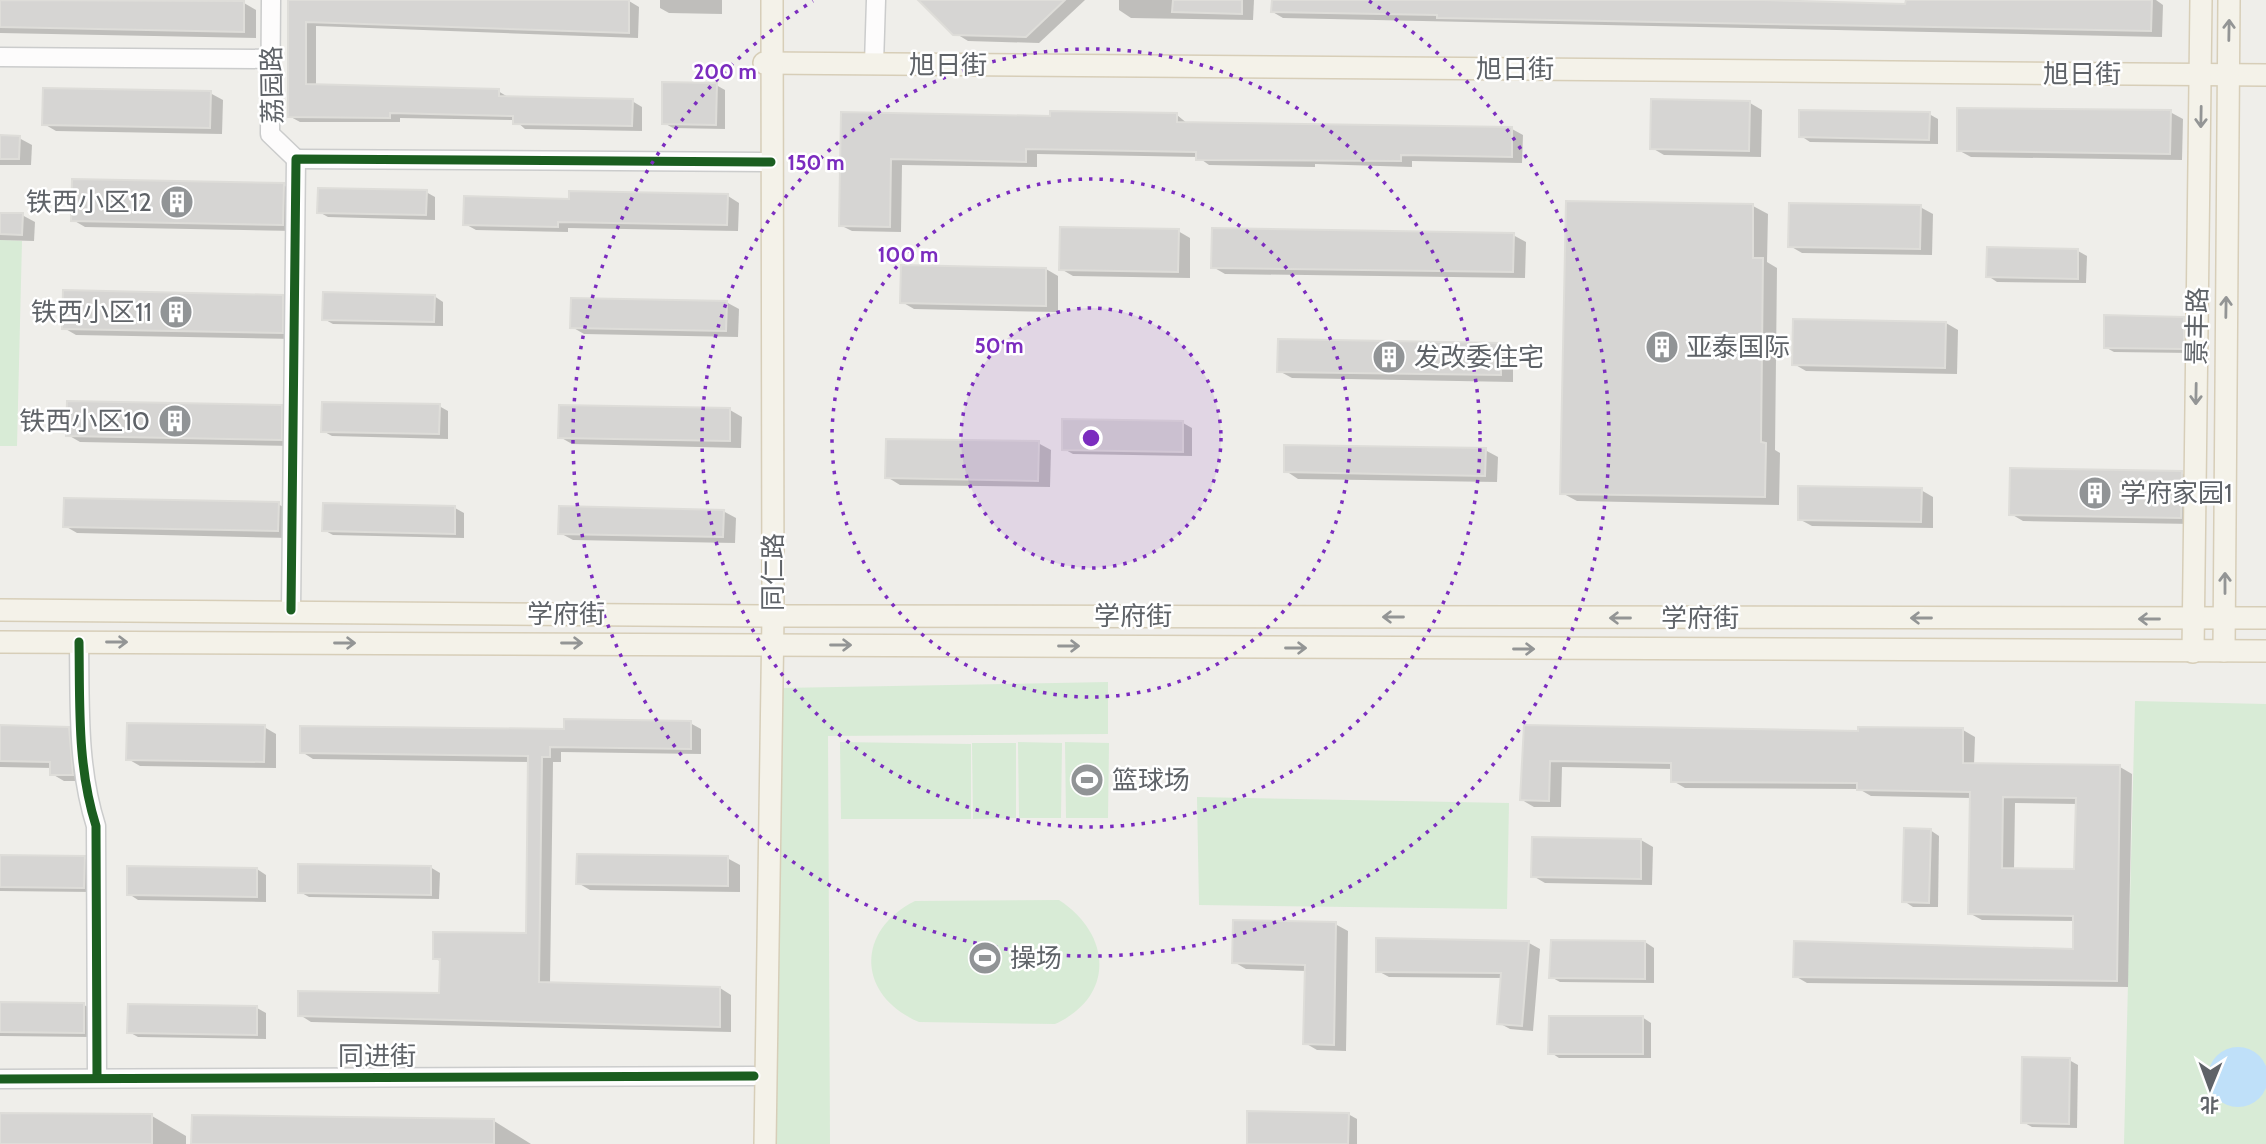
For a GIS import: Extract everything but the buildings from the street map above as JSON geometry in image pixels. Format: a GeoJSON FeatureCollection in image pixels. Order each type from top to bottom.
{"type":"FeatureCollection","features":[{"type":"Feature","properties":{"kind":"main road","name":"同仁路"},"geometry":{"type":"LineString","coordinates":[[763,0],[768,63]]}},
{"type":"Feature","properties":{"kind":"main road","name":"同仁路"},"geometry":{"type":"LineString","coordinates":[[753,1144],[767,615],[767,162],[772,0]]}},
{"type":"Feature","properties":{"kind":"main road","name":"景丰路"},"geometry":{"type":"LineString","coordinates":[[2193,652],[2201,0]]}},
{"type":"Feature","properties":{"kind":"main road","name":"景丰路"},"geometry":{"type":"LineString","coordinates":[[2224,651],[2230,0]]}},
{"type":"Feature","properties":{"kind":"main road","name":"旭日街"},"geometry":{"type":"LineString","coordinates":[[768,63],[2266,75]]}},
{"type":"Feature","properties":{"kind":"main road","name":"学府街"},"geometry":{"type":"LineString","coordinates":[[0,610],[767,615],[2266,618]]}},
{"type":"Feature","properties":{"kind":"main road","name":"学府街"},"geometry":{"type":"LineString","coordinates":[[0,642],[2266,651]]}},
{"type":"Feature","properties":{"kind":"main road","name":"同仁路"},"geometry":{"type":"LineString","coordinates":[[765,1144],[766,644]]}},
{"type":"Feature","properties":{"kind":"street","name":"荔园路"},"geometry":{"type":"LineString","coordinates":[[271,0],[270,134],[296,159]]}},
{"type":"Feature","properties":{"kind":"street"},"geometry":{"type":"LineString","coordinates":[[874,64],[876,0]]}},
{"type":"Feature","properties":{"kind":"street"},"geometry":{"type":"LineString","coordinates":[[0,57],[271,60]]}},
{"type":"Feature","properties":{"kind":"street"},"geometry":{"type":"LineString","coordinates":[[291,610],[296,159],[767,162]]}},
{"type":"Feature","properties":{"kind":"street"},"geometry":{"type":"LineString","coordinates":[[79,642],[80,747],[85,791],[96,826],[97,1078]]}},
{"type":"Feature","properties":{"kind":"street","name":"同进街"},"geometry":{"type":"LineString","coordinates":[[0,1079],[754,1076]]}},
{"type":"Feature","properties":{"kind":"green space"},"geometry":{"type":"Polygon","coordinates":[[[0,240],[22,241],[17,446],[0,446],[0,240]]]}},
{"type":"Feature","properties":{"kind":"green space"},"geometry":{"type":"Polygon","coordinates":[[[1108,682],[1108,734],[828,736],[830,1144],[774,1144],[781,688],[1108,682]]]}},
{"type":"Feature","properties":{"kind":"green space"},"geometry":{"type":"Polygon","coordinates":[[[2135,701],[2266,704],[2266,1144],[2124,1144],[2135,701]]]}},
{"type":"Feature","properties":{"kind":"green space"},"geometry":{"type":"Polygon","coordinates":[[[840,742],[971,744],[971,819],[841,819],[840,742]]]}},
{"type":"Feature","properties":{"kind":"green space","name":"篮球场"},"geometry":{"type":"Polygon","coordinates":[[[1018,742],[1062,743],[1061,818],[1019,818],[1018,742]]]}},
{"type":"Feature","properties":{"kind":"green space","name":"篮球场"},"geometry":{"type":"Polygon","coordinates":[[[1065,742],[1109,743],[1108,818],[1066,818],[1065,742]]]}},
{"type":"Feature","properties":{"kind":"green space"},"geometry":{"type":"Polygon","coordinates":[[[972,743],[1016,743],[1016,818],[973,819],[972,743]]]}},
{"type":"Feature","properties":{"kind":"green space"},"geometry":{"type":"Polygon","coordinates":[[[1197,797],[1509,803],[1507,909],[1199,905],[1197,797]]]}},
{"type":"Feature","properties":{"kind":"green space","name":"操场"},"geometry":{"type":"Polygon","coordinates":[[[1059,900],[1076,914],[1089,930],[1097,947],[1099,964],[1097,981],[1089,998],[1075,1012],[1055,1024],[919,1022],[899,1011],[884,996],[875,980],[871,963],[874,946],[882,929],[895,914],[915,901],[1059,900]]]}},
{"type":"Feature","properties":{"kind":"water"},"geometry":{"type":"Polygon","coordinates":[[[2238,1047],[2255,1052],[2263,1060],[2268,1077],[2263,1094],[2255,1102],[2238,1107],[2221,1102],[2213,1094],[2208,1077],[2213,1060],[2221,1052],[2238,1047]]]}},
{"type":"Feature","properties":{"kind":"cycle path"},"geometry":{"type":"LineString","coordinates":[[291,610],[296,159],[771,162]]}},
{"type":"Feature","properties":{"kind":"cycle path"},"geometry":{"type":"LineString","coordinates":[[79,642],[85,781],[96,826],[97,1078]]}},
{"type":"Feature","properties":{"kind":"cycle path"},"geometry":{"type":"LineString","coordinates":[[0,1079],[754,1076]]}},
{"type":"Feature","properties":{"kind":"place","name":"铁西小区12"},"geometry":{"type":"Point","coordinates":[177,202]}},
{"type":"Feature","properties":{"kind":"place","name":"铁西小区11"},"geometry":{"type":"Point","coordinates":[176,312]}},
{"type":"Feature","properties":{"kind":"place","name":"亚泰国际"},"geometry":{"type":"Point","coordinates":[1662,347]}},
{"type":"Feature","properties":{"kind":"place","name":"发改委住宅"},"geometry":{"type":"Point","coordinates":[1389,357]}},
{"type":"Feature","properties":{"kind":"place","name":"铁西小区10"},"geometry":{"type":"Point","coordinates":[175,421]}},
{"type":"Feature","properties":{"kind":"place","name":"学府家园1"},"geometry":{"type":"Point","coordinates":[2095,493]}},
{"type":"Feature","properties":{"kind":"place","name":"篮球场"},"geometry":{"type":"Point","coordinates":[1087,780]}},
{"type":"Feature","properties":{"kind":"place","name":"操场"},"geometry":{"type":"Point","coordinates":[985,958]}}]}
